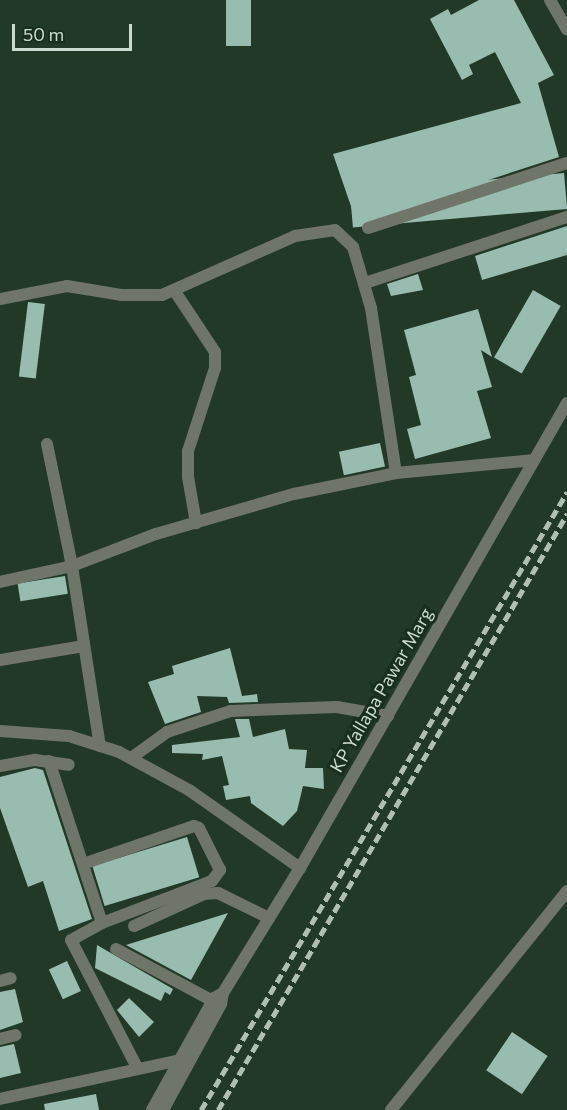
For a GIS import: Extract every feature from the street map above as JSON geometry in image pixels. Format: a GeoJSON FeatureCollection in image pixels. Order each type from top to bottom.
{"type":"FeatureCollection","features":[{"type":"Feature","properties":{"kind":"street"},"geometry":{"type":"LineString","coordinates":[[550,0],[566,27]]}},
{"type":"Feature","properties":{"kind":"street"},"geometry":{"type":"LineString","coordinates":[[368,228],[567,163]]}},
{"type":"Feature","properties":{"kind":"street"},"geometry":{"type":"LineString","coordinates":[[364,284],[567,217]]}},
{"type":"Feature","properties":{"kind":"street"},"geometry":{"type":"LineString","coordinates":[[0,299],[67,286],[122,295],[162,295],[295,236],[328,229],[348,239],[364,284],[385,382],[396,473]]}},
{"type":"Feature","properties":{"kind":"street"},"geometry":{"type":"LineString","coordinates":[[174,290],[215,352],[215,368],[188,451],[188,477],[196,523]]}},
{"type":"Feature","properties":{"kind":"street","name":"KP Yallapa Pawar Marg"},"geometry":{"type":"LineString","coordinates":[[164,1110],[213,1001],[223,993],[300,868],[567,403]]}},
{"type":"Feature","properties":{"kind":"street"},"geometry":{"type":"LineString","coordinates":[[47,444],[72,566],[100,746]]}},
{"type":"Feature","properties":{"kind":"street"},"geometry":{"type":"LineString","coordinates":[[0,582],[72,566],[196,523],[294,494],[396,473],[534,460]]}},
{"type":"Feature","properties":{"kind":"street"},"geometry":{"type":"LineString","coordinates":[[0,660],[84,646]]}},
{"type":"Feature","properties":{"kind":"street"},"geometry":{"type":"LineString","coordinates":[[131,758],[167,732],[231,711],[337,707],[388,716]]}},
{"type":"Feature","properties":{"kind":"street"},"geometry":{"type":"LineString","coordinates":[[0,731],[69,736],[131,758],[189,790],[300,868]]}},
{"type":"Feature","properties":{"kind":"street"},"geometry":{"type":"LineString","coordinates":[[49,761],[102,923]]}},
{"type":"Feature","properties":{"kind":"street"},"geometry":{"type":"LineString","coordinates":[[0,766],[49,761],[69,765]]}},
{"type":"Feature","properties":{"kind":"street"},"geometry":{"type":"LineString","coordinates":[[83,864],[194,826],[199,828],[220,870],[212,881],[102,923],[71,939],[138,1069]]}},
{"type":"Feature","properties":{"kind":"street"},"geometry":{"type":"LineString","coordinates":[[391,1110],[567,891]]}},
{"type":"Feature","properties":{"kind":"street"},"geometry":{"type":"LineString","coordinates":[[134,926],[204,894],[218,893],[270,918]]}},
{"type":"Feature","properties":{"kind":"street"},"geometry":{"type":"LineString","coordinates":[[116,949],[213,1001]]}},
{"type":"Feature","properties":{"kind":"street","name":"KP Yallapa Pawar Marg"},"geometry":{"type":"LineString","coordinates":[[152,1110],[221,1005],[223,993]]}},
{"type":"Feature","properties":{"kind":"street"},"geometry":{"type":"LineString","coordinates":[[0,1039],[16,1035]]}},
{"type":"Feature","properties":{"kind":"street"},"geometry":{"type":"LineString","coordinates":[[0,1099],[185,1059]]}},
{"type":"Feature","properties":{"kind":"building"},"geometry":{"type":"Polygon","coordinates":[[[226,0],[251,0],[251,46],[226,46],[226,0]]]}},
{"type":"Feature","properties":{"kind":"building"},"geometry":{"type":"Polygon","coordinates":[[[479,0],[514,0],[554,75],[538,83],[559,157],[442,195],[440,190],[354,215],[333,154],[521,103],[495,52],[469,65],[473,74],[462,80],[430,19],[448,9],[451,15],[479,0]]]}},
{"type":"Feature","properties":{"kind":"building"},"geometry":{"type":"Polygon","coordinates":[[[564,173],[567,209],[353,228],[350,192],[564,173]]]}},
{"type":"Feature","properties":{"kind":"building"},"geometry":{"type":"Polygon","coordinates":[[[567,226],[567,255],[482,280],[475,256],[567,226]]]}},
{"type":"Feature","properties":{"kind":"building"},"geometry":{"type":"Polygon","coordinates":[[[418,274],[423,290],[391,296],[387,284],[418,274]]]}},
{"type":"Feature","properties":{"kind":"building"},"geometry":{"type":"Polygon","coordinates":[[[533,290],[561,306],[522,374],[494,358],[533,290]]]}},
{"type":"Feature","properties":{"kind":"building"},"geometry":{"type":"Polygon","coordinates":[[[28,302],[45,304],[36,379],[19,376],[28,302]]]}},
{"type":"Feature","properties":{"kind":"building"},"geometry":{"type":"Polygon","coordinates":[[[478,309],[492,357],[481,350],[492,387],[477,391],[491,438],[415,459],[407,429],[421,425],[409,377],[416,375],[404,330],[478,309]]]}},
{"type":"Feature","properties":{"kind":"building"},"geometry":{"type":"Polygon","coordinates":[[[380,443],[385,466],[344,475],[339,452],[380,443]]]}},
{"type":"Feature","properties":{"kind":"building"},"geometry":{"type":"Polygon","coordinates":[[[65,576],[68,594],[20,601],[18,584],[65,576]]]}},
{"type":"Feature","properties":{"kind":"building"},"geometry":{"type":"Polygon","coordinates":[[[230,648],[242,696],[257,694],[258,702],[229,703],[227,697],[197,696],[201,712],[165,724],[148,682],[174,674],[172,666],[230,648]]]}},
{"type":"Feature","properties":{"kind":"building"},"geometry":{"type":"Polygon","coordinates":[[[235,719],[249,719],[253,737],[285,729],[289,749],[307,750],[305,768],[323,768],[324,789],[303,786],[297,811],[283,826],[251,803],[250,796],[226,800],[223,786],[229,785],[222,756],[202,760],[203,754],[172,753],[172,745],[240,737],[235,719]]]}},
{"type":"Feature","properties":{"kind":"building"},"geometry":{"type":"Polygon","coordinates":[[[35,768],[43,770],[92,919],[59,931],[43,881],[28,887],[0,808],[0,777],[35,768]]]}},
{"type":"Feature","properties":{"kind":"building"},"geometry":{"type":"Polygon","coordinates":[[[187,837],[199,877],[105,906],[92,866],[187,837]]]}},
{"type":"Feature","properties":{"kind":"building"},"geometry":{"type":"Polygon","coordinates":[[[228,913],[191,980],[126,945],[228,913]]]}},
{"type":"Feature","properties":{"kind":"building"},"geometry":{"type":"Polygon","coordinates":[[[97,945],[173,989],[170,995],[165,992],[161,1001],[95,968],[97,945]]]}},
{"type":"Feature","properties":{"kind":"building"},"geometry":{"type":"Polygon","coordinates":[[[67,961],[81,991],[63,999],[49,969],[67,961]]]}},
{"type":"Feature","properties":{"kind":"building"},"geometry":{"type":"Polygon","coordinates":[[[15,989],[23,1022],[0,1030],[0,992],[15,989]]]}},
{"type":"Feature","properties":{"kind":"building"},"geometry":{"type":"Polygon","coordinates":[[[129,998],[154,1022],[139,1037],[117,1010],[129,998]]]}},
{"type":"Feature","properties":{"kind":"building"},"geometry":{"type":"Polygon","coordinates":[[[512,1032],[548,1056],[522,1094],[486,1070],[512,1032]]]}},
{"type":"Feature","properties":{"kind":"building"},"geometry":{"type":"Polygon","coordinates":[[[14,1044],[21,1073],[0,1078],[0,1047],[14,1044]]]}},
{"type":"Feature","properties":{"kind":"building"},"geometry":{"type":"Polygon","coordinates":[[[96,1094],[99,1110],[45,1110],[44,1104],[96,1094]]]}},
{"type":"Feature","properties":{"kind":"railway"},"geometry":{"type":"LineString","coordinates":[[201,1110],[567,492]]}},
{"type":"Feature","properties":{"kind":"railway"},"geometry":{"type":"LineString","coordinates":[[218,1110],[567,514]]}}]}
